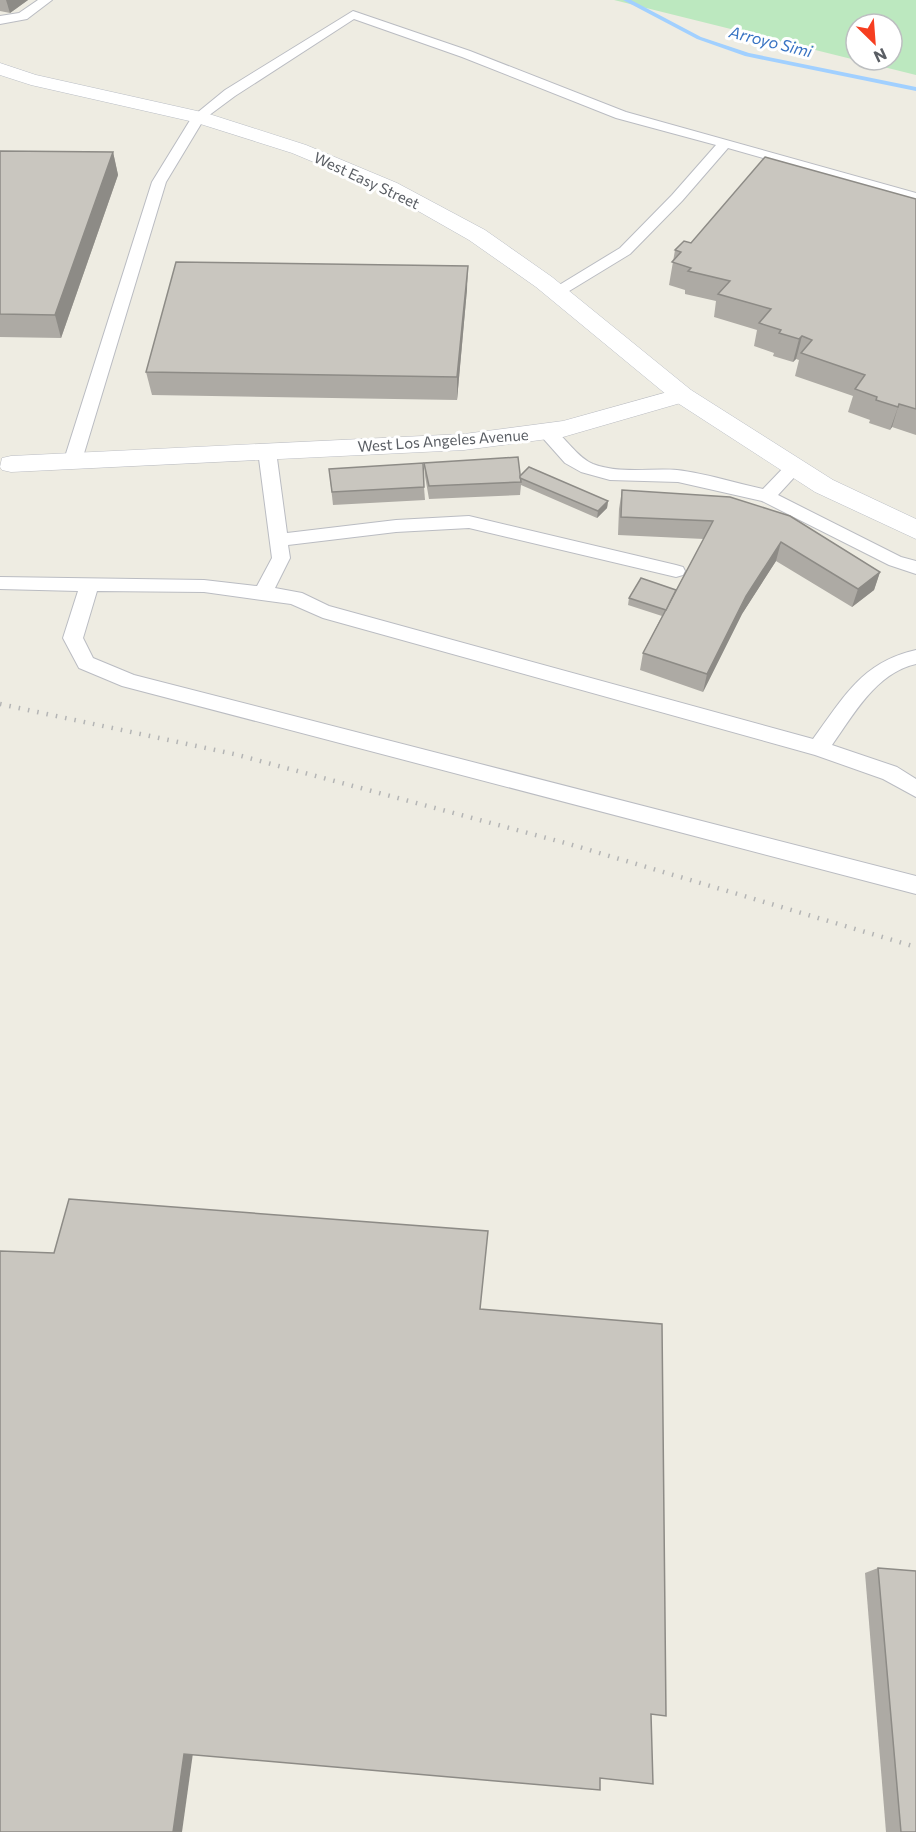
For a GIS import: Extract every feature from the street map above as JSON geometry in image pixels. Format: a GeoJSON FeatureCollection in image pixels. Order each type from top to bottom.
{"type":"FeatureCollection","features":[{"type":"Feature","properties":{"kind":"street","name":"West Easy Street"},"geometry":{"type":"LineString","coordinates":[[0,69],[31,79],[199,117],[299,149],[390,187],[477,235],[556,293],[682,395]]}},
{"type":"Feature","properties":{"kind":"street","name":"West Los Angeles Avenue"},"geometry":{"type":"LineString","coordinates":[[5,464],[464,441],[547,432],[600,420],[682,395]]}},
{"type":"Feature","properties":{"kind":"street"},"geometry":{"type":"LineString","coordinates":[[682,395],[824,486],[916,530]]}},
{"type":"Feature","properties":{"kind":"lane"},"geometry":{"type":"LineString","coordinates":[[0,20],[23,16],[46,0]]}},
{"type":"Feature","properties":{"kind":"lane"},"geometry":{"type":"LineString","coordinates":[[73,460],[159,182],[199,117],[230,93],[353,15],[466,54],[621,115],[916,197]]}},
{"type":"Feature","properties":{"kind":"lane"},"geometry":{"type":"LineString","coordinates":[[556,293],[625,251],[677,198],[725,143]]}},
{"type":"Feature","properties":{"kind":"lane"},"geometry":{"type":"LineString","coordinates":[[547,432],[572,459],[587,468],[610,474],[678,476],[767,496],[895,561],[916,568]]}},
{"type":"Feature","properties":{"kind":"lane"},"geometry":{"type":"LineString","coordinates":[[263,593],[281,558],[267,451]]}},
{"type":"Feature","properties":{"kind":"lane"},"geometry":{"type":"LineString","coordinates":[[767,496],[794,467]]}},
{"type":"Feature","properties":{"kind":"lane"},"geometry":{"type":"LineString","coordinates":[[278,540],[396,526],[469,522],[676,571]]}},
{"type":"Feature","properties":{"kind":"lane"},"geometry":{"type":"LineString","coordinates":[[0,583],[204,586],[295,598],[323,611],[818,748],[890,773],[916,789]]}},
{"type":"Feature","properties":{"kind":"lane"},"geometry":{"type":"LineString","coordinates":[[89,585],[74,638],[86,663],[129,681],[916,885]]}},
{"type":"Feature","properties":{"kind":"lane"},"geometry":{"type":"LineString","coordinates":[[818,748],[863,686],[898,661],[916,657]]}},
{"type":"Feature","properties":{"kind":"green space"},"geometry":{"type":"Polygon","coordinates":[[[614,0],[916,0],[916,75],[904,72],[904,12],[844,12],[844,57],[614,0]]]}},
{"type":"Feature","properties":{"kind":"building"},"geometry":{"type":"Polygon","coordinates":[[[0,151],[113,152],[55,315],[0,314],[0,151]]]}},
{"type":"Feature","properties":{"kind":"building"},"geometry":{"type":"Polygon","coordinates":[[[765,157],[916,199],[916,409],[899,404],[898,407],[876,400],[877,397],[855,389],[865,375],[801,353],[812,340],[802,336],[799,339],[779,333],[781,330],[759,323],[771,309],[718,294],[730,281],[688,271],[691,268],[672,262],[681,252],[675,250],[684,241],[691,243],[765,157]]]}},
{"type":"Feature","properties":{"kind":"building"},"geometry":{"type":"Polygon","coordinates":[[[176,262],[468,266],[457,377],[146,372],[176,262]]]}},
{"type":"Feature","properties":{"kind":"building"},"geometry":{"type":"Polygon","coordinates":[[[518,457],[521,482],[429,486],[424,463],[518,457]]]}},
{"type":"Feature","properties":{"kind":"building"},"geometry":{"type":"Polygon","coordinates":[[[423,463],[424,487],[332,492],[329,469],[423,463]]]}},
{"type":"Feature","properties":{"kind":"building"},"geometry":{"type":"Polygon","coordinates":[[[529,467],[608,501],[598,511],[520,478],[529,467]]]}},
{"type":"Feature","properties":{"kind":"building"},"geometry":{"type":"Polygon","coordinates":[[[622,490],[730,497],[790,516],[880,572],[858,589],[781,542],[746,596],[707,674],[643,653],[713,521],[621,517],[622,490]]]}},
{"type":"Feature","properties":{"kind":"building"},"geometry":{"type":"Polygon","coordinates":[[[641,578],[676,590],[666,610],[629,598],[641,578]]]}},
{"type":"Feature","properties":{"kind":"building"},"geometry":{"type":"Polygon","coordinates":[[[69,1199],[488,1231],[480,1309],[662,1324],[666,1716],[651,1714],[653,1784],[600,1778],[600,1790],[184,1754],[173,1832],[0,1832],[0,1251],[54,1253],[69,1199]]]}},
{"type":"Feature","properties":{"kind":"building"},"geometry":{"type":"Polygon","coordinates":[[[878,1568],[916,1571],[916,1832],[901,1832],[878,1568]]]}},
{"type":"Feature","properties":{"kind":"waterway","name":"Arroyo Simi"},"geometry":{"type":"LineString","coordinates":[[626,0],[699,38],[747,55],[916,89]]}},
{"type":"Feature","properties":{"kind":"railway"},"geometry":{"type":"LineString","coordinates":[[0,704],[234,754],[569,844],[916,947]]}}]}
